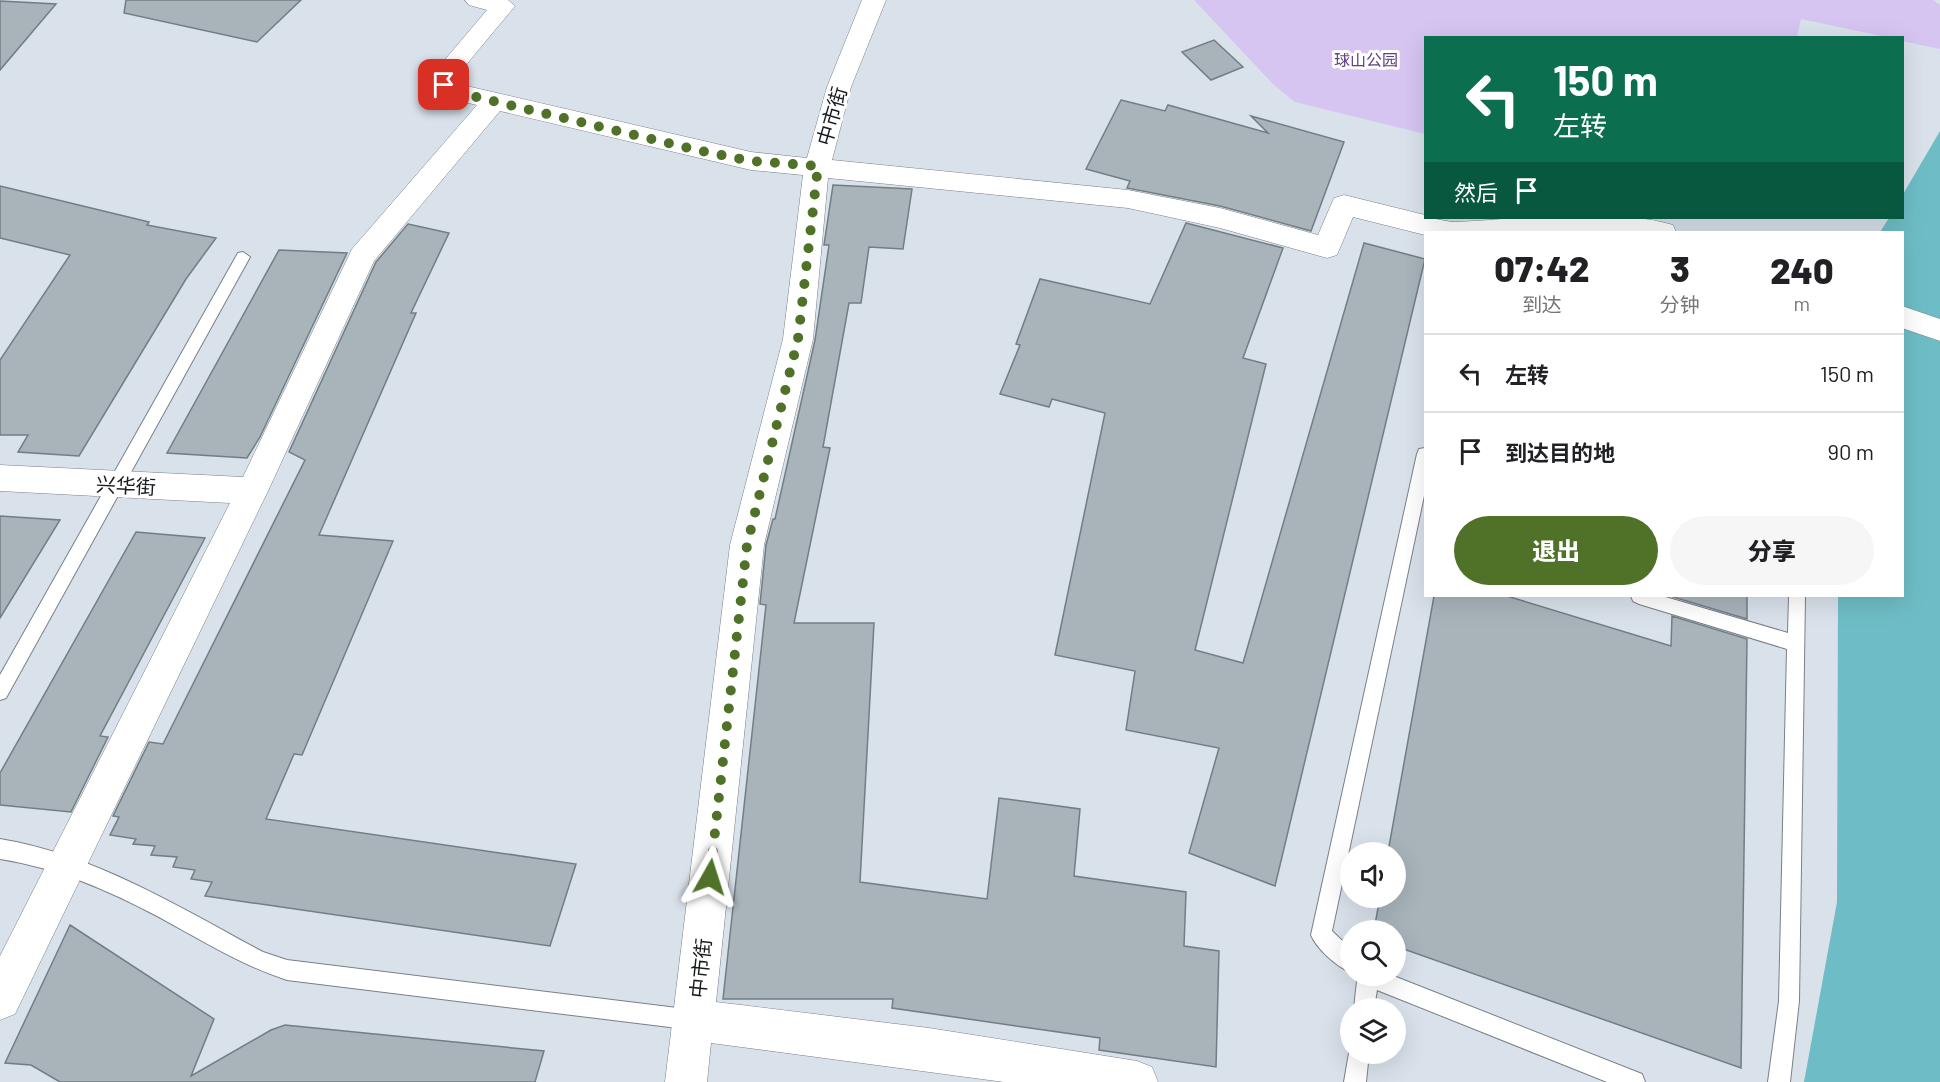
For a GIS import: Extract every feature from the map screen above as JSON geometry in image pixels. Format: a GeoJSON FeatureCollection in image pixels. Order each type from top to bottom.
{"type":"FeatureCollection","features":[{"type":"Feature","properties":{"kind":"street"},"geometry":{"type":"LineString","coordinates":[[477,0],[503,6],[443,76],[444,85],[447,90],[494,102],[751,161],[1128,199],[1220,218],[1327,248],[1344,205],[1449,231]]}},
{"type":"Feature","properties":{"kind":"street","name":"中市街"},"geometry":{"type":"LineString","coordinates":[[687,1082],[747,545],[798,339],[818,166],[839,87],[874,0]]}},
{"type":"Feature","properties":{"kind":"street"},"geometry":{"type":"LineString","coordinates":[[0,999],[252,491],[362,256],[494,102]]}},
{"type":"Feature","properties":{"kind":"street"},"geometry":{"type":"LineString","coordinates":[[1486,231],[1603,222],[1657,231]]}},
{"type":"Feature","properties":{"kind":"street"},"geometry":{"type":"LineString","coordinates":[[1904,317],[1940,330]]}},
{"type":"Feature","properties":{"kind":"street","name":"兴华街"},"geometry":{"type":"LineString","coordinates":[[0,478],[252,491]]}},
{"type":"Feature","properties":{"kind":"street"},"geometry":{"type":"LineString","coordinates":[[694,1020],[929,1049],[1137,1082]]}},
{"type":"Feature","properties":{"kind":"lane"},"geometry":{"type":"LineString","coordinates":[[0,692],[243,257]]}},
{"type":"Feature","properties":{"kind":"lane"},"geometry":{"type":"LineString","coordinates":[[1340,953],[1321,935],[1417,527],[1424,463]]}},
{"type":"Feature","properties":{"kind":"lane"},"geometry":{"type":"LineString","coordinates":[[1642,597],[1796,644]]}},
{"type":"Feature","properties":{"kind":"lane"},"geometry":{"type":"LineString","coordinates":[[1779,1082],[1789,1001],[1797,597]]}},
{"type":"Feature","properties":{"kind":"lane"},"geometry":{"type":"LineString","coordinates":[[0,849],[14,850],[91,873],[259,961],[287,970],[694,1020]]}},
{"type":"Feature","properties":{"kind":"lane"},"geometry":{"type":"LineString","coordinates":[[1389,986],[1634,1082]]}},
{"type":"Feature","properties":{"kind":"lane"},"geometry":{"type":"LineString","coordinates":[[1354,1082],[1356,1064]]}},
{"type":"Feature","properties":{"kind":"green space","name":"球山公园"},"geometry":{"type":"Polygon","coordinates":[[[1194,0],[1933,0],[1940,5],[1940,49],[1904,41],[1904,36],[1881,36],[1801,19],[1797,36],[1424,36],[1424,134],[1295,102],[1273,84],[1194,0]]]}},
{"type":"Feature","properties":{"kind":"water"},"geometry":{"type":"Polygon","coordinates":[[[1940,131],[1940,1082],[1804,1082],[1837,902],[1838,597],[1904,597],[1904,231],[1881,231],[1888,219],[1904,219],[1904,193],[1940,131]]]}},
{"type":"Feature","properties":{"kind":"building"},"geometry":{"type":"Polygon","coordinates":[[[126,0],[301,0],[257,42],[124,13],[126,0]]]}},
{"type":"Feature","properties":{"kind":"building"},"geometry":{"type":"Polygon","coordinates":[[[0,1],[56,4],[0,70],[0,1]]]}},
{"type":"Feature","properties":{"kind":"building"},"geometry":{"type":"Polygon","coordinates":[[[1214,40],[1243,67],[1211,80],[1182,52],[1214,40]]]}},
{"type":"Feature","properties":{"kind":"building"},"geometry":{"type":"Polygon","coordinates":[[[1121,100],[1165,111],[1168,105],[1268,133],[1251,116],[1344,142],[1311,231],[1220,206],[1127,188],[1130,181],[1086,169],[1121,100]]]}},
{"type":"Feature","properties":{"kind":"building"},"geometry":{"type":"Polygon","coordinates":[[[833,185],[912,189],[903,249],[869,247],[861,303],[849,303],[823,447],[830,448],[794,623],[874,623],[860,882],[987,899],[999,798],[1080,809],[1074,876],[1186,892],[1184,946],[1219,951],[1216,1067],[1099,1050],[1100,1038],[892,1008],[893,999],[723,999],[766,605],[760,604],[766,545],[773,519],[775,519],[815,340],[829,245],[824,245],[833,185]]]}},
{"type":"Feature","properties":{"kind":"building"},"geometry":{"type":"Polygon","coordinates":[[[0,186],[149,222],[147,225],[216,238],[186,279],[79,456],[18,452],[28,435],[0,435],[0,360],[70,255],[0,238],[0,186]]]}},
{"type":"Feature","properties":{"kind":"building"},"geometry":{"type":"Polygon","coordinates":[[[1186,223],[1283,248],[1243,358],[1266,364],[1195,650],[1243,663],[1364,243],[1424,259],[1275,886],[1189,853],[1219,748],[1126,730],[1135,671],[1055,655],[1105,413],[1052,399],[1049,407],[1000,394],[1020,345],[1016,344],[1040,279],[1150,304],[1186,223]]]}},
{"type":"Feature","properties":{"kind":"building"},"geometry":{"type":"Polygon","coordinates":[[[408,224],[449,233],[411,313],[416,313],[319,535],[393,541],[302,755],[294,754],[266,819],[576,864],[550,946],[205,896],[212,882],[191,879],[195,870],[173,867],[177,857],[151,855],[155,846],[133,844],[136,839],[110,835],[119,817],[113,816],[149,742],[163,744],[305,460],[289,452],[376,262],[408,224]]]}},
{"type":"Feature","properties":{"kind":"building"},"geometry":{"type":"Polygon","coordinates":[[[279,250],[347,253],[260,437],[247,458],[167,453],[279,250]]]}},
{"type":"Feature","properties":{"kind":"building"},"geometry":{"type":"Polygon","coordinates":[[[0,516],[60,520],[0,618],[0,516]]]}},
{"type":"Feature","properties":{"kind":"building"},"geometry":{"type":"Polygon","coordinates":[[[136,532],[205,538],[100,736],[108,737],[71,812],[0,805],[0,773],[136,532]]]}},
{"type":"Feature","properties":{"kind":"building"},"geometry":{"type":"Polygon","coordinates":[[[1434,597],[1510,597],[1671,646],[1672,616],[1747,639],[1741,1068],[1406,950],[1406,920],[1376,920],[1378,908],[1406,908],[1406,842],[1390,842],[1434,597]]]}},
{"type":"Feature","properties":{"kind":"building"},"geometry":{"type":"Polygon","coordinates":[[[1673,597],[1747,597],[1747,619],[1673,597]]]}},
{"type":"Feature","properties":{"kind":"building"},"geometry":{"type":"Polygon","coordinates":[[[70,925],[214,1019],[191,1076],[271,1030],[285,1025],[544,1051],[535,1082],[60,1082],[31,1065],[5,1063],[70,925]]]}},
{"type":"Feature","properties":{"kind":"route"},"geometry":{"type":"LineString","coordinates":[[444,85],[447,90],[701,151],[751,161],[818,166],[798,339],[747,545],[710,877]]}}]}
